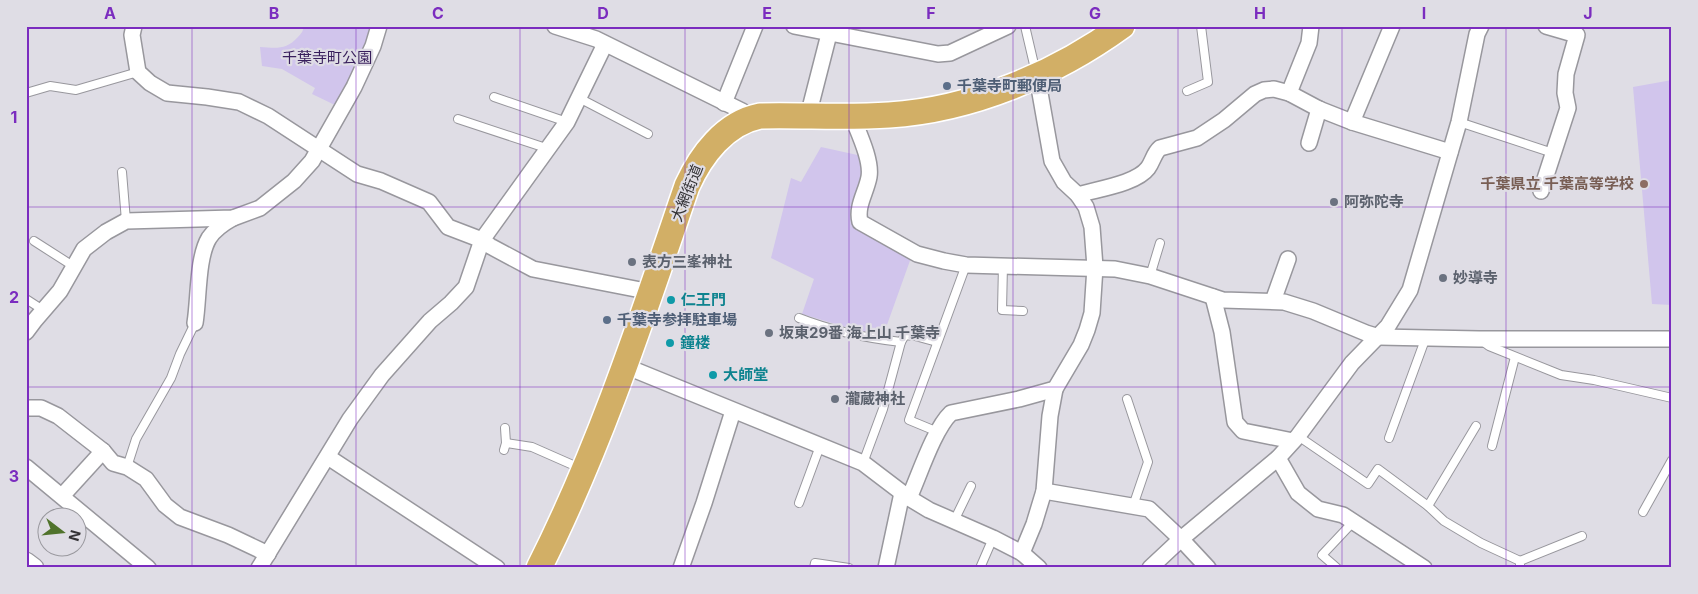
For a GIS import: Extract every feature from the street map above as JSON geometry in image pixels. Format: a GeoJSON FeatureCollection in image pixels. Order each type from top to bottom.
{"type":"FeatureCollection","features":[{"type":"Feature","properties":{"kind":"main road","name":"大網街道"},"geometry":{"type":"LineString","coordinates":[[539,568],[572,500],[606,418],[687,186],[707,151],[727,132],[751,118],[914,113],[979,97],[1037,76],[1066,62],[1122,26]]}},
{"type":"Feature","properties":{"kind":"street"},"geometry":{"type":"LineString","coordinates":[[134,26],[132,35],[138,72],[150,83],[167,93],[238,102],[268,116],[357,174],[381,181],[429,202],[448,227],[482,240],[533,269],[651,292]]}},
{"type":"Feature","properties":{"kind":"street"},"geometry":{"type":"LineString","coordinates":[[195,323],[203,252],[210,237],[222,224],[260,208],[294,181],[312,162],[354,87],[373,46],[379,26]]}},
{"type":"Feature","properties":{"kind":"street"},"geometry":{"type":"LineString","coordinates":[[555,26],[596,39],[751,118]]}},
{"type":"Feature","properties":{"kind":"street"},"geometry":{"type":"LineString","coordinates":[[724,103],[755,26]]}},
{"type":"Feature","properties":{"kind":"street"},"geometry":{"type":"LineString","coordinates":[[794,26],[938,54],[950,53],[1008,26]]}},
{"type":"Feature","properties":{"kind":"street"},"geometry":{"type":"LineString","coordinates":[[1289,93],[1309,43],[1311,26]]}},
{"type":"Feature","properties":{"kind":"street"},"geometry":{"type":"LineString","coordinates":[[1352,122],[1392,26]]}},
{"type":"Feature","properties":{"kind":"street"},"geometry":{"type":"LineString","coordinates":[[1150,568],[1181,539],[1278,458],[1352,363],[1388,326],[1410,290],[1459,122],[1481,26]]}},
{"type":"Feature","properties":{"kind":"street"},"geometry":{"type":"LineString","coordinates":[[1541,191],[1568,108],[1565,93],[1566,74],[1577,35],[1546,26]]}},
{"type":"Feature","properties":{"kind":"street"},"geometry":{"type":"LineString","coordinates":[[808,116],[829,34]]}},
{"type":"Feature","properties":{"kind":"street"},"geometry":{"type":"LineString","coordinates":[[259,568],[350,419],[382,375],[430,320],[451,303],[466,287],[482,240],[549,150],[567,122],[605,44]]}},
{"type":"Feature","properties":{"kind":"street"},"geometry":{"type":"LineString","coordinates":[[1022,553],[1034,524],[1044,491],[1050,416],[1055,389],[1081,345],[1087,330],[1092,313],[1095,267],[1092,227],[1086,207],[1078,195],[1064,182],[1052,161],[1037,76]]}},
{"type":"Feature","properties":{"kind":"street"},"geometry":{"type":"LineString","coordinates":[[1078,195],[1134,179],[1147,169],[1156,151],[1160,148],[1197,138],[1224,120],[1255,94],[1264,90],[1274,89],[1289,93],[1319,109],[1352,122],[1450,152]]}},
{"type":"Feature","properties":{"kind":"street"},"geometry":{"type":"LineString","coordinates":[[1309,143],[1319,109]]}},
{"type":"Feature","properties":{"kind":"street"},"geometry":{"type":"LineString","coordinates":[[852,116],[866,156],[869,175],[858,213],[860,222],[917,254],[966,264],[1115,269],[1150,276],[1213,297],[1234,301],[1273,301],[1313,311],[1379,337],[1672,339]]}},
{"type":"Feature","properties":{"kind":"street"},"geometry":{"type":"LineString","coordinates":[[26,332],[60,291],[84,249],[106,232],[126,221],[233,218]]}},
{"type":"Feature","properties":{"kind":"street"},"geometry":{"type":"LineString","coordinates":[[1273,301],[1288,258]]}},
{"type":"Feature","properties":{"kind":"street"},"geometry":{"type":"LineString","coordinates":[[1213,297],[1222,332],[1235,422],[1242,431],[1295,438]]}},
{"type":"Feature","properties":{"kind":"street"},"geometry":{"type":"LineString","coordinates":[[624,366],[863,463],[906,496],[928,510],[993,538],[1022,553],[1039,568]]}},
{"type":"Feature","properties":{"kind":"street"},"geometry":{"type":"LineString","coordinates":[[886,568],[906,496],[947,417],[951,413],[1019,399],[1055,389]]}},
{"type":"Feature","properties":{"kind":"street"},"geometry":{"type":"LineString","coordinates":[[26,408],[41,408],[58,416],[102,450],[113,463],[127,467],[146,478],[165,505],[180,517],[228,535],[268,554]]}},
{"type":"Feature","properties":{"kind":"street"},"geometry":{"type":"LineString","coordinates":[[680,568],[704,503],[733,411]]}},
{"type":"Feature","properties":{"kind":"street"},"geometry":{"type":"LineString","coordinates":[[62,496],[102,450]]}},
{"type":"Feature","properties":{"kind":"street"},"geometry":{"type":"LineString","coordinates":[[328,457],[497,568]]}},
{"type":"Feature","properties":{"kind":"street"},"geometry":{"type":"LineString","coordinates":[[1278,458],[1298,492],[1318,509],[1343,514],[1424,568]]}},
{"type":"Feature","properties":{"kind":"street"},"geometry":{"type":"LineString","coordinates":[[26,467],[148,568]]}},
{"type":"Feature","properties":{"kind":"street"},"geometry":{"type":"LineString","coordinates":[[1044,491],[1149,509],[1208,568]]}},
{"type":"Feature","properties":{"kind":"street"},"geometry":{"type":"LineString","coordinates":[[26,562],[34,568]]}},
{"type":"Feature","properties":{"kind":"lane"},"geometry":{"type":"LineString","coordinates":[[1026,26],[1037,76]]}},
{"type":"Feature","properties":{"kind":"lane"},"geometry":{"type":"LineString","coordinates":[[1187,91],[1208,82],[1201,26]]}},
{"type":"Feature","properties":{"kind":"lane"},"geometry":{"type":"LineString","coordinates":[[26,93],[50,86],[76,90],[138,72]]}},
{"type":"Feature","properties":{"kind":"lane"},"geometry":{"type":"LineString","coordinates":[[494,97],[567,122]]}},
{"type":"Feature","properties":{"kind":"lane"},"geometry":{"type":"LineString","coordinates":[[579,98],[648,134]]}},
{"type":"Feature","properties":{"kind":"lane"},"geometry":{"type":"LineString","coordinates":[[458,119],[549,150]]}},
{"type":"Feature","properties":{"kind":"lane"},"geometry":{"type":"LineString","coordinates":[[1459,122],[1553,153]]}},
{"type":"Feature","properties":{"kind":"lane"},"geometry":{"type":"LineString","coordinates":[[122,172],[126,221]]}},
{"type":"Feature","properties":{"kind":"lane"},"geometry":{"type":"LineString","coordinates":[[34,241],[73,266]]}},
{"type":"Feature","properties":{"kind":"lane"},"geometry":{"type":"LineString","coordinates":[[1150,276],[1160,243]]}},
{"type":"Feature","properties":{"kind":"lane"},"geometry":{"type":"LineString","coordinates":[[938,432],[909,420],[966,264]]}},
{"type":"Feature","properties":{"kind":"lane"},"geometry":{"type":"LineString","coordinates":[[1004,265],[1002,310],[1023,310]]}},
{"type":"Feature","properties":{"kind":"lane"},"geometry":{"type":"LineString","coordinates":[[26,299],[43,310]]}},
{"type":"Feature","properties":{"kind":"lane"},"geometry":{"type":"LineString","coordinates":[[799,318],[826,329],[901,342]]}},
{"type":"Feature","properties":{"kind":"lane"},"geometry":{"type":"LineString","coordinates":[[127,467],[136,438],[171,378],[195,323]]}},
{"type":"Feature","properties":{"kind":"lane"},"geometry":{"type":"LineString","coordinates":[[863,463],[883,409],[901,342],[905,335],[938,342]]}},
{"type":"Feature","properties":{"kind":"lane"},"geometry":{"type":"LineString","coordinates":[[1389,438],[1426,337]]}},
{"type":"Feature","properties":{"kind":"lane"},"geometry":{"type":"LineString","coordinates":[[1479,339],[1488,346],[1561,375],[1594,380],[1672,398]]}},
{"type":"Feature","properties":{"kind":"lane"},"geometry":{"type":"LineString","coordinates":[[1492,446],[1515,357]]}},
{"type":"Feature","properties":{"kind":"lane"},"geometry":{"type":"LineString","coordinates":[[1127,398],[1148,462],[1133,506]]}},
{"type":"Feature","properties":{"kind":"lane"},"geometry":{"type":"LineString","coordinates":[[1428,506],[1476,426]]}},
{"type":"Feature","properties":{"kind":"lane"},"geometry":{"type":"LineString","coordinates":[[505,428],[505,447],[532,448],[585,470]]}},
{"type":"Feature","properties":{"kind":"lane"},"geometry":{"type":"LineString","coordinates":[[1295,438],[1368,484],[1378,469],[1428,506],[1444,521],[1520,564],[1582,536]]}},
{"type":"Feature","properties":{"kind":"lane"},"geometry":{"type":"LineString","coordinates":[[799,502],[820,446]]}},
{"type":"Feature","properties":{"kind":"lane"},"geometry":{"type":"LineString","coordinates":[[1644,512],[1672,460]]}},
{"type":"Feature","properties":{"kind":"lane"},"geometry":{"type":"LineString","coordinates":[[954,521],[971,486]]}},
{"type":"Feature","properties":{"kind":"lane"},"geometry":{"type":"LineString","coordinates":[[1337,568],[1322,554],[1354,521]]}},
{"type":"Feature","properties":{"kind":"lane"},"geometry":{"type":"LineString","coordinates":[[980,568],[993,538]]}},
{"type":"Feature","properties":{"kind":"lane"},"geometry":{"type":"LineString","coordinates":[[814,568],[815,563],[849,568]]}},
{"type":"Feature","properties":{"kind":"green space","name":"千葉寺町公園"},"geometry":{"type":"Polygon","coordinates":[[[304,26],[374,26],[369,45],[337,106],[312,94],[315,88],[282,69],[262,66],[260,47],[276,48],[285,46],[294,41],[303,31],[304,26]]]}},
{"type":"Feature","properties":{"kind":"green space"},"geometry":{"type":"Polygon","coordinates":[[[1672,80],[1672,305],[1652,304],[1633,87],[1672,80]]]}},
{"type":"Feature","properties":{"kind":"green space"},"geometry":{"type":"Polygon","coordinates":[[[821,147],[862,156],[865,174],[853,214],[912,255],[883,336],[855,330],[802,314],[814,279],[771,258],[791,178],[801,182],[821,147]]]}},
{"type":"Feature","properties":{"kind":"place","name":"千葉寺町郵便局"},"geometry":{"type":"Point","coordinates":[947,86]}},
{"type":"Feature","properties":{"kind":"place","name":"千葉県立 千葉高等学校"},"geometry":{"type":"Point","coordinates":[1644,184]}},
{"type":"Feature","properties":{"kind":"place","name":"阿弥陀寺"},"geometry":{"type":"Point","coordinates":[1334,202]}},
{"type":"Feature","properties":{"kind":"place","name":"表方三峯神社"},"geometry":{"type":"Point","coordinates":[632,262]}},
{"type":"Feature","properties":{"kind":"place","name":"妙導寺"},"geometry":{"type":"Point","coordinates":[1443,278]}},
{"type":"Feature","properties":{"kind":"place","name":"仁王門"},"geometry":{"type":"Point","coordinates":[671,300]}},
{"type":"Feature","properties":{"kind":"place","name":"千葉寺参拝駐車場"},"geometry":{"type":"Point","coordinates":[607,320]}},
{"type":"Feature","properties":{"kind":"place","name":"坂東29番 海上山 千葉寺"},"geometry":{"type":"Point","coordinates":[769,333]}},
{"type":"Feature","properties":{"kind":"place","name":"鐘楼"},"geometry":{"type":"Point","coordinates":[670,343]}},
{"type":"Feature","properties":{"kind":"place","name":"大師堂"},"geometry":{"type":"Point","coordinates":[713,375]}},
{"type":"Feature","properties":{"kind":"place","name":"瀧蔵神社"},"geometry":{"type":"Point","coordinates":[835,399]}}]}
